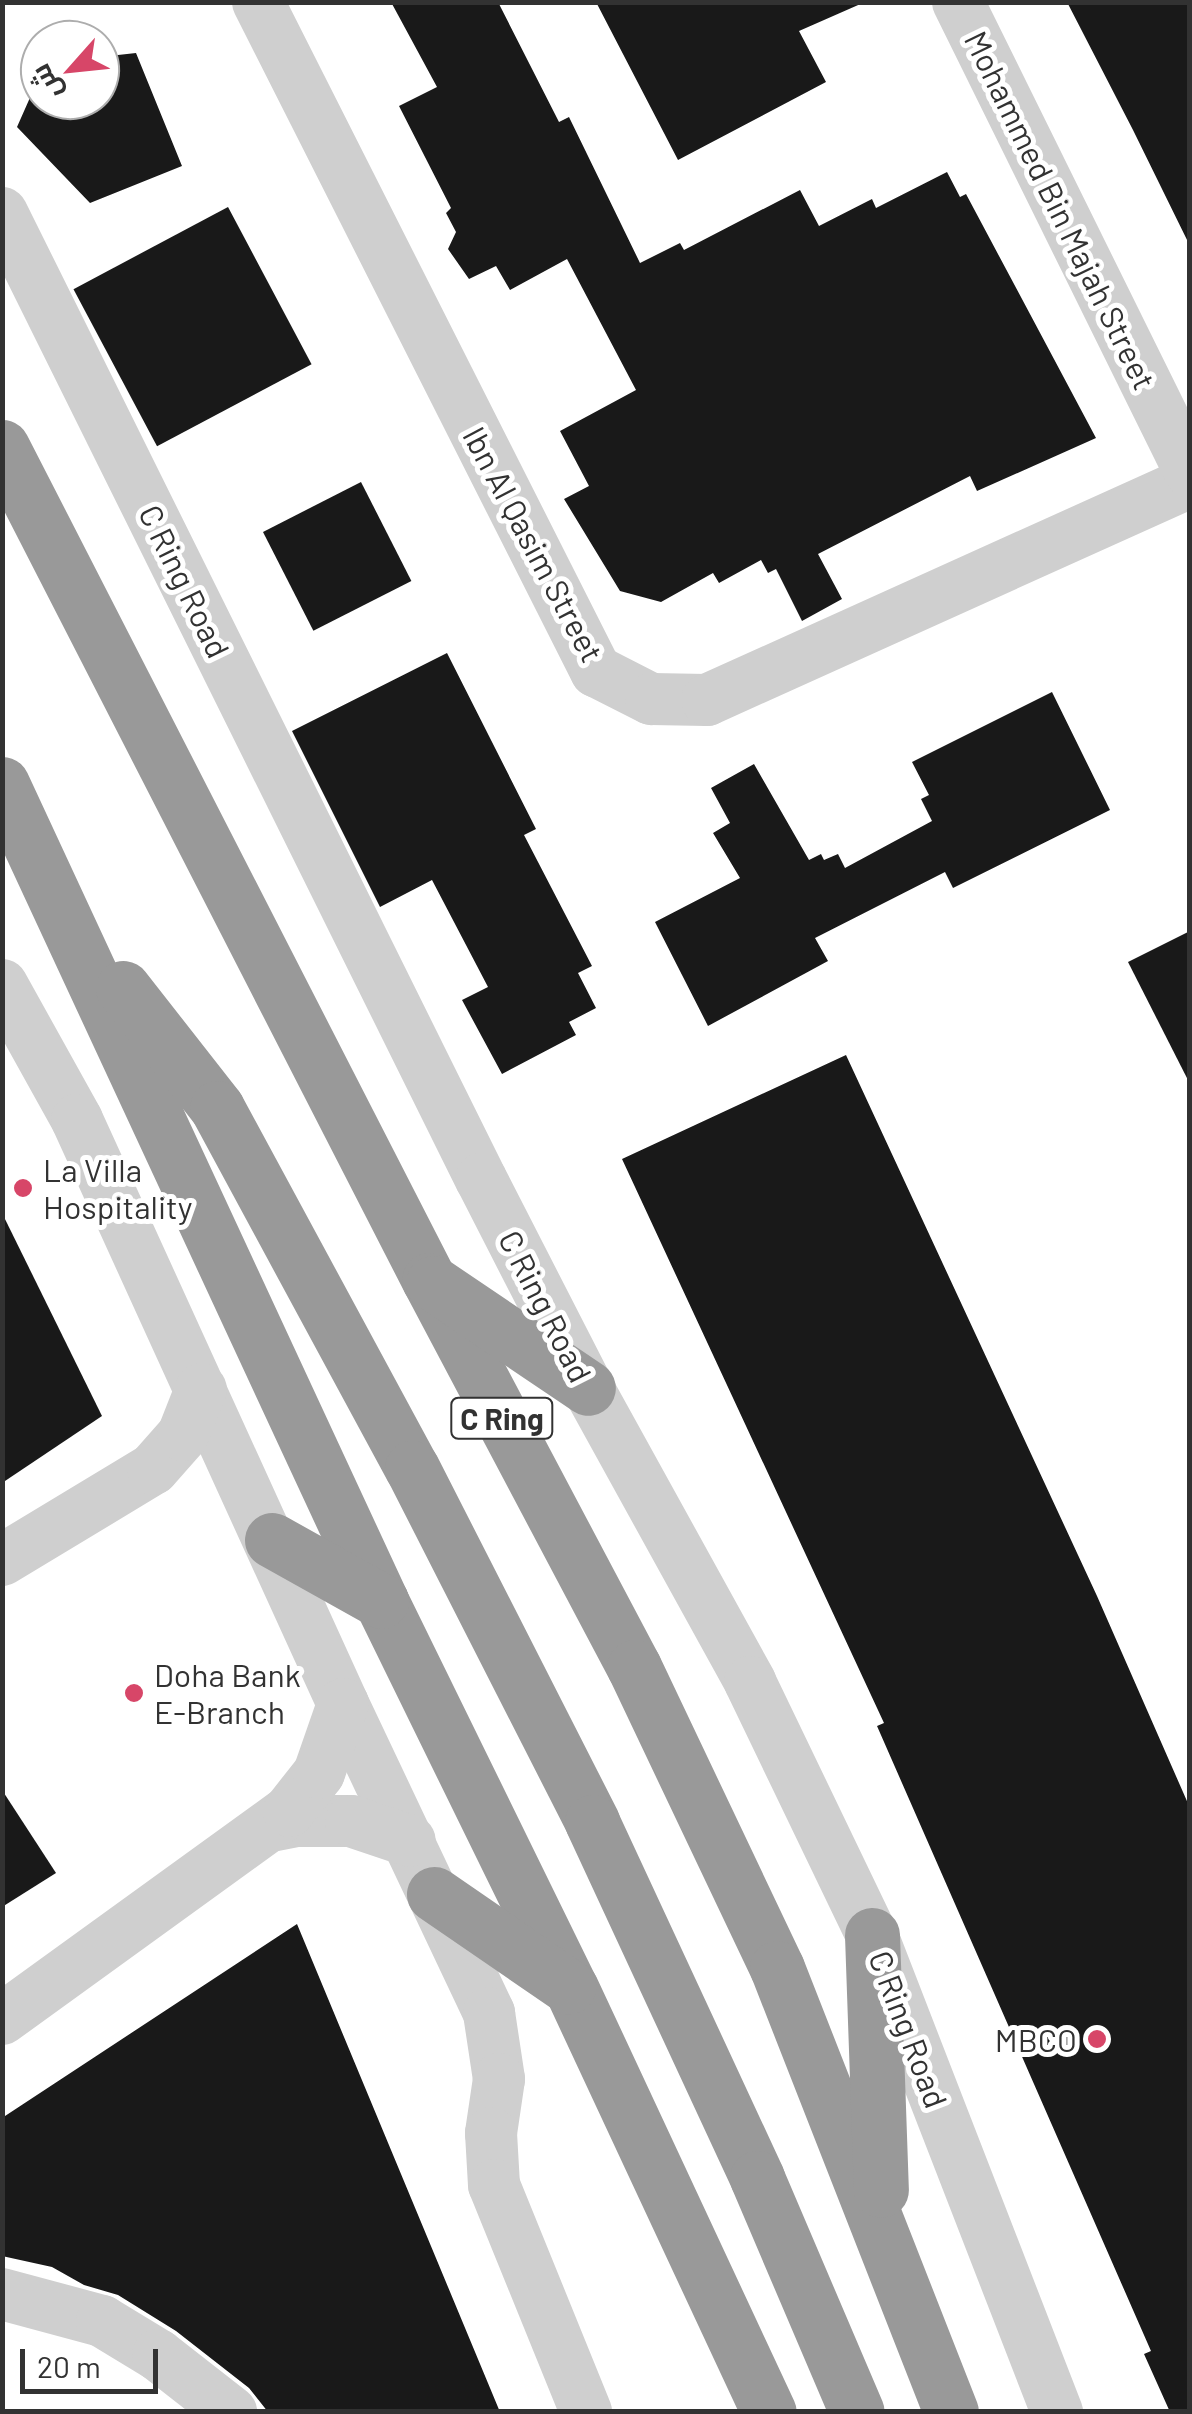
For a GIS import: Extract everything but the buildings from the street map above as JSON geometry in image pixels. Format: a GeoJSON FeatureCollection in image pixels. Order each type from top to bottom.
{"type":"FeatureCollection","features":[{"type":"Feature","properties":{"kind":"highway","name":"C Ring"},"geometry":{"type":"LineString","coordinates":[[2,447],[429,1280],[634,1667],[777,1968],[951,2412]]}},
{"type":"Feature","properties":{"kind":"highway"},"geometry":{"type":"LineString","coordinates":[[2,784],[68,919],[381,1602],[571,1988],[769,2412]]}},
{"type":"Feature","properties":{"kind":"highway"},"geometry":{"type":"LineString","coordinates":[[68,919],[217,1108],[412,1468],[592,1822],[757,2178],[857,2412]]}},
{"type":"Feature","properties":{"kind":"highway"},"geometry":{"type":"LineString","coordinates":[[429,1280],[588,1388]]}},
{"type":"Feature","properties":{"kind":"highway"},"geometry":{"type":"LineString","coordinates":[[272,1540],[381,1602]]}},
{"type":"Feature","properties":{"kind":"highway"},"geometry":{"type":"LineString","coordinates":[[434,1894],[571,1988]]}},
{"type":"Feature","properties":{"kind":"highway"},"geometry":{"type":"LineString","coordinates":[[872,1935],[882,2228]]}},
{"type":"Feature","properties":{"kind":"street","name":"Ibn Al Qasim Street"},"geometry":{"type":"LineString","coordinates":[[258,2],[596,671],[651,700],[706,700],[1190,482]]}},
{"type":"Feature","properties":{"kind":"street","name":"Mohammed Bin Majah Street"},"geometry":{"type":"LineString","coordinates":[[958,2],[1172,390],[1190,472]]}},
{"type":"Feature","properties":{"kind":"street","name":"C Ring Road"},"geometry":{"type":"LineString","coordinates":[[2,213],[588,1388],[750,1682],[872,1935],[1058,2412]]}},
{"type":"Feature","properties":{"kind":"street"},"geometry":{"type":"LineString","coordinates":[[2,985],[77,1120],[234,1468],[272,1540],[342,1704],[489,2012],[497,2045],[499,2079],[490,2158],[494,2184],[586,2412]]}},
{"type":"Feature","properties":{"kind":"street"},"geometry":{"type":"LineString","coordinates":[[2,1560],[154,1469],[182,1435],[201,1389]]}},
{"type":"Feature","properties":{"kind":"street"},"geometry":{"type":"LineString","coordinates":[[154,1469],[194,1463],[234,1468]]}},
{"type":"Feature","properties":{"kind":"street"},"geometry":{"type":"LineString","coordinates":[[2,2019],[271,1826],[320,1772],[342,1704]]}},
{"type":"Feature","properties":{"kind":"street"},"geometry":{"type":"LineString","coordinates":[[271,1826],[297,1820],[351,1821],[410,1841]]}},
{"type":"Feature","properties":{"kind":"street"},"geometry":{"type":"LineString","coordinates":[[2,2294],[102,2320],[158,2355],[231,2412]]}},
{"type":"Feature","properties":{"kind":"place","name":"La Villa Hospitality"},"geometry":{"type":"Point","coordinates":[23,1188]}},
{"type":"Feature","properties":{"kind":"place","name":"Doha Bank E-Branch"},"geometry":{"type":"Point","coordinates":[134,1693]}},
{"type":"Feature","properties":{"kind":"place","name":"MBCO"},"geometry":{"type":"Point","coordinates":[1097,2039]}}]}
